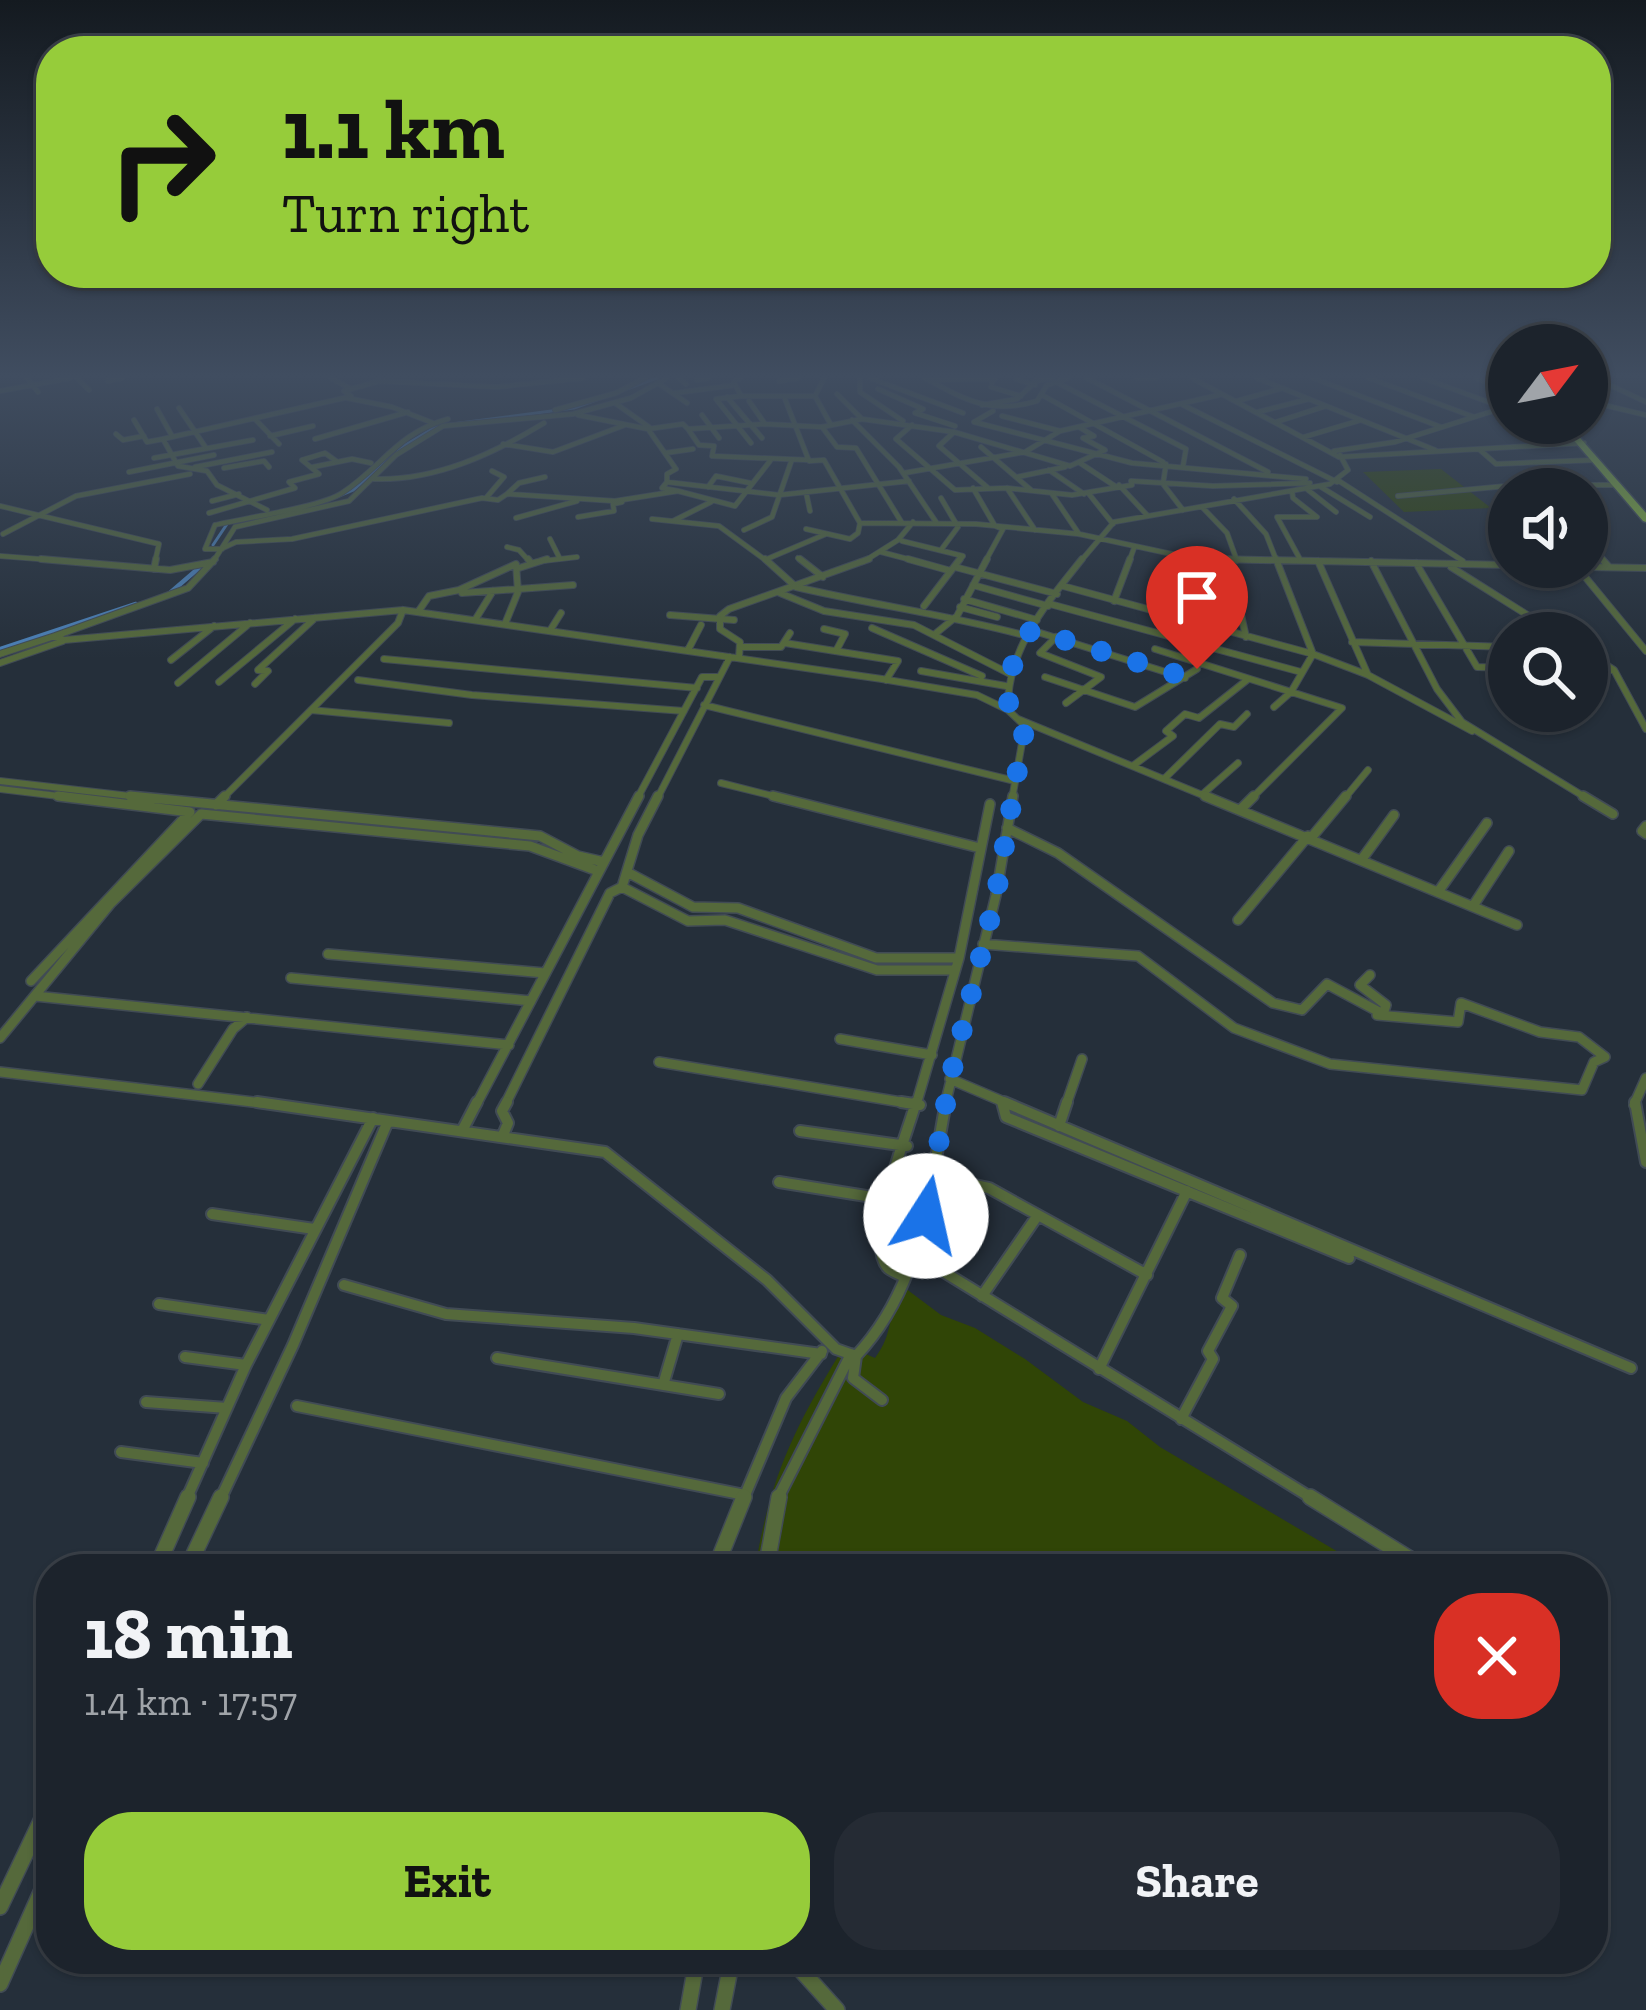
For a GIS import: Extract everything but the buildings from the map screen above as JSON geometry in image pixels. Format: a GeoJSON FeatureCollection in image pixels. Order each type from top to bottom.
{"type":"FeatureCollection","features":[{"type":"Feature","properties":{"kind":"highway"},"geometry":{"type":"LineString","coordinates":[[1605,472],[1630,498]]}},
{"type":"Feature","properties":{"kind":"highway"},"geometry":{"type":"LineString","coordinates":[[1605,472],[1644,512]]}},
{"type":"Feature","properties":{"kind":"street"},"geometry":{"type":"LineString","coordinates":[[3,534],[76,496],[184,472]]}},
{"type":"Feature","properties":{"kind":"street"},"geometry":{"type":"LineString","coordinates":[[208,472],[217,485],[267,510]]}},
{"type":"Feature","properties":{"kind":"street"},"geometry":{"type":"LineString","coordinates":[[242,472],[244,475]]}},
{"type":"Feature","properties":{"kind":"street"},"geometry":{"type":"LineString","coordinates":[[209,513],[295,488],[289,482],[317,472]]}},
{"type":"Feature","properties":{"kind":"street"},"geometry":{"type":"LineString","coordinates":[[362,472],[340,495],[215,525],[205,549],[292,539],[486,498],[498,500],[519,483],[545,478]]}},
{"type":"Feature","properties":{"kind":"street"},"geometry":{"type":"LineString","coordinates":[[0,659],[188,588],[236,527],[349,501],[381,472]]}},
{"type":"Feature","properties":{"kind":"street"},"geometry":{"type":"LineString","coordinates":[[374,479],[396,484],[429,472]]}},
{"type":"Feature","properties":{"kind":"street"},"geometry":{"type":"LineString","coordinates":[[486,498],[504,477],[494,472]]}},
{"type":"Feature","properties":{"kind":"street"},"geometry":{"type":"LineString","coordinates":[[672,472],[662,488],[735,506],[761,472]]}},
{"type":"Feature","properties":{"kind":"street"},"geometry":{"type":"LineString","coordinates":[[744,530],[770,521],[787,472]]}},
{"type":"Feature","properties":{"kind":"street"},"geometry":{"type":"LineString","coordinates":[[830,472],[860,523]]}},
{"type":"Feature","properties":{"kind":"street"},"geometry":{"type":"LineString","coordinates":[[870,472],[902,523]]}},
{"type":"Feature","properties":{"kind":"street"},"geometry":{"type":"LineString","coordinates":[[902,472],[936,522]]}},
{"type":"Feature","properties":{"kind":"street"},"geometry":{"type":"LineString","coordinates":[[667,482],[779,495],[879,486],[927,472]]}},
{"type":"Feature","properties":{"kind":"street"},"geometry":{"type":"LineString","coordinates":[[936,472],[955,490],[987,487],[1052,494],[1087,494],[1132,485],[1132,472]]}},
{"type":"Feature","properties":{"kind":"street"},"geometry":{"type":"LineString","coordinates":[[969,472],[987,487]]}},
{"type":"Feature","properties":{"kind":"street"},"geometry":{"type":"LineString","coordinates":[[1011,472],[1031,490]]}},
{"type":"Feature","properties":{"kind":"street"},"geometry":{"type":"LineString","coordinates":[[1017,477],[1041,472]]}},
{"type":"Feature","properties":{"kind":"street"},"geometry":{"type":"LineString","coordinates":[[1052,472],[1087,494],[1113,524]]}},
{"type":"Feature","properties":{"kind":"street"},"geometry":{"type":"LineString","coordinates":[[1094,472],[1147,515]]}},
{"type":"Feature","properties":{"kind":"street"},"geometry":{"type":"LineString","coordinates":[[1165,472],[1163,484],[1183,510]]}},
{"type":"Feature","properties":{"kind":"street"},"geometry":{"type":"LineString","coordinates":[[1268,472],[1324,485],[1370,517]]}},
{"type":"Feature","properties":{"kind":"street"},"geometry":{"type":"LineString","coordinates":[[1319,472],[1467,564]]}},
{"type":"Feature","properties":{"kind":"street"},"geometry":{"type":"LineString","coordinates":[[769,1554],[778,1501],[853,1355],[876,1335],[918,1256],[950,1079],[983,944],[1025,727],[1010,713],[1008,680],[1032,629],[1113,524],[1307,489],[1338,481],[1346,472]]}},
{"type":"Feature","properties":{"kind":"street"},"geometry":{"type":"LineString","coordinates":[[708,487],[716,476],[750,484]]}},
{"type":"Feature","properties":{"kind":"street"},"geometry":{"type":"LineString","coordinates":[[152,481],[158,493]]}},
{"type":"Feature","properties":{"kind":"street"},"geometry":{"type":"LineString","coordinates":[[1131,481],[1324,485]]}},
{"type":"Feature","properties":{"kind":"street"},"geometry":{"type":"LineString","coordinates":[[1608,485],[1617,485]]}},
{"type":"Feature","properties":{"kind":"street"},"geometry":{"type":"LineString","coordinates":[[935,634],[960,607],[1003,529],[995,526],[973,488]]}},
{"type":"Feature","properties":{"kind":"street"},"geometry":{"type":"LineString","coordinates":[[1007,488],[1034,530]]}},
{"type":"Feature","properties":{"kind":"street"},"geometry":{"type":"LineString","coordinates":[[1307,489],[1336,512]]}},
{"type":"Feature","properties":{"kind":"street"},"geometry":{"type":"LineString","coordinates":[[1398,496],[1488,489]]}},
{"type":"Feature","properties":{"kind":"street"},"geometry":{"type":"LineString","coordinates":[[578,517],[614,511],[613,504],[678,491]]}},
{"type":"Feature","properties":{"kind":"street"},"geometry":{"type":"LineString","coordinates":[[1292,491],[1293,498],[1316,518],[1277,517],[1301,561]]}},
{"type":"Feature","properties":{"kind":"street"},"geometry":{"type":"LineString","coordinates":[[806,492],[810,512]]}},
{"type":"Feature","properties":{"kind":"street"},"geometry":{"type":"LineString","coordinates":[[212,501],[239,494]]}},
{"type":"Feature","properties":{"kind":"street"},"geometry":{"type":"LineString","coordinates":[[507,494],[582,500]]}},
{"type":"Feature","properties":{"kind":"street"},"geometry":{"type":"LineString","coordinates":[[1052,494],[1079,534]]}},
{"type":"Feature","properties":{"kind":"street"},"geometry":{"type":"LineString","coordinates":[[516,518],[582,500],[606,497],[622,502]]}},
{"type":"Feature","properties":{"kind":"street"},"geometry":{"type":"LineString","coordinates":[[941,498],[958,527],[941,550]]}},
{"type":"Feature","properties":{"kind":"street"},"geometry":{"type":"LineString","coordinates":[[1234,500],[1266,534],[1312,654]]}},
{"type":"Feature","properties":{"kind":"street"},"geometry":{"type":"LineString","coordinates":[[11,508],[27,501]]}},
{"type":"Feature","properties":{"kind":"street"},"geometry":{"type":"LineString","coordinates":[[632,501],[639,509]]}},
{"type":"Feature","properties":{"kind":"street"},"geometry":{"type":"LineString","coordinates":[[665,525],[711,502]]}},
{"type":"Feature","properties":{"kind":"street"},"geometry":{"type":"LineString","coordinates":[[0,506],[159,544],[154,569]]}},
{"type":"Feature","properties":{"kind":"street"},"geometry":{"type":"LineString","coordinates":[[1202,507],[1227,533],[1246,637]]}},
{"type":"Feature","properties":{"kind":"street"},"geometry":{"type":"LineString","coordinates":[[652,520],[665,525],[719,526],[767,559],[793,586],[960,607],[997,617]]}},
{"type":"Feature","properties":{"kind":"street"},"geometry":{"type":"LineString","coordinates":[[709,653],[720,625],[741,603],[823,577],[879,552],[902,541],[913,522]]}},
{"type":"Feature","properties":{"kind":"street"},"geometry":{"type":"LineString","coordinates":[[860,523],[936,522],[1079,534],[1180,558],[1488,564]]}},
{"type":"Feature","properties":{"kind":"street"},"geometry":{"type":"LineString","coordinates":[[806,529],[850,539],[860,523]]}},
{"type":"Feature","properties":{"kind":"street"},"geometry":{"type":"LineString","coordinates":[[767,559],[826,534]]}},
{"type":"Feature","properties":{"kind":"street"},"geometry":{"type":"LineString","coordinates":[[550,538],[556,560]]}},
{"type":"Feature","properties":{"kind":"street"},"geometry":{"type":"LineString","coordinates":[[902,541],[963,556],[924,606]]}},
{"type":"Feature","properties":{"kind":"street"},"geometry":{"type":"LineString","coordinates":[[507,547],[519,550],[531,563]]}},
{"type":"Feature","properties":{"kind":"street"},"geometry":{"type":"LineString","coordinates":[[1114,601],[1134,548]]}},
{"type":"Feature","properties":{"kind":"street"},"geometry":{"type":"LineString","coordinates":[[879,552],[981,572],[1301,672]]}},
{"type":"Feature","properties":{"kind":"street"},"geometry":{"type":"LineString","coordinates":[[0,556],[154,569],[213,562]]}},
{"type":"Feature","properties":{"kind":"street"},"geometry":{"type":"LineString","coordinates":[[519,568],[577,556]]}},
{"type":"Feature","properties":{"kind":"street"},"geometry":{"type":"LineString","coordinates":[[797,557],[823,577]]}},
{"type":"Feature","properties":{"kind":"street"},"geometry":{"type":"LineString","coordinates":[[1177,617],[1180,558]]}},
{"type":"Feature","properties":{"kind":"street"},"geometry":{"type":"LineString","coordinates":[[1318,561],[1368,675]]}},
{"type":"Feature","properties":{"kind":"street"},"geometry":{"type":"LineString","coordinates":[[1371,561],[1437,689],[1472,731]]}},
{"type":"Feature","properties":{"kind":"street"},"geometry":{"type":"LineString","coordinates":[[1416,563],[1477,667],[1488,667]]}},
{"type":"Feature","properties":{"kind":"street"},"geometry":{"type":"LineString","coordinates":[[418,612],[427,597],[459,590],[516,564],[518,592],[505,624]]}},
{"type":"Feature","properties":{"kind":"street"},"geometry":{"type":"LineString","coordinates":[[1446,564],[1523,612]]}},
{"type":"Feature","properties":{"kind":"street"},"geometry":{"type":"LineString","coordinates":[[1609,568],[1646,568]]}},
{"type":"Feature","properties":{"kind":"street"},"geometry":{"type":"LineString","coordinates":[[541,580],[541,590]]}},
{"type":"Feature","properties":{"kind":"street"},"geometry":{"type":"LineString","coordinates":[[459,590],[457,593],[518,592],[572,584]]}},
{"type":"Feature","properties":{"kind":"street"},"geometry":{"type":"LineString","coordinates":[[973,585],[1114,601],[1312,654],[1368,675],[1613,814]]}},
{"type":"Feature","properties":{"kind":"street"},"geometry":{"type":"LineString","coordinates":[[1594,588],[1646,651]]}},
{"type":"Feature","properties":{"kind":"street"},"geometry":{"type":"LineString","coordinates":[[475,620],[493,591]]}},
{"type":"Feature","properties":{"kind":"street"},"geometry":{"type":"LineString","coordinates":[[777,591],[824,611],[914,625],[1008,680]]}},
{"type":"Feature","properties":{"kind":"street"},"geometry":{"type":"LineString","coordinates":[[960,607],[1032,629]]}},
{"type":"Feature","properties":{"kind":"street"},"geometry":{"type":"LineString","coordinates":[[960,607],[1186,677]]}},
{"type":"Feature","properties":{"kind":"street"},"geometry":{"type":"LineString","coordinates":[[0,659],[64,640],[403,610],[977,695],[1010,713],[1517,925]]}},
{"type":"Feature","properties":{"kind":"street"},"geometry":{"type":"LineString","coordinates":[[216,805],[398,623],[403,610]]}},
{"type":"Feature","properties":{"kind":"street"},"geometry":{"type":"LineString","coordinates":[[551,629],[561,613]]}},
{"type":"Feature","properties":{"kind":"street"},"geometry":{"type":"LineString","coordinates":[[670,615],[720,625],[734,620]]}},
{"type":"Feature","properties":{"kind":"street"},"geometry":{"type":"LineString","coordinates":[[256,684],[268,671],[258,670],[315,618]]}},
{"type":"Feature","properties":{"kind":"street"},"geometry":{"type":"LineString","coordinates":[[219,682],[295,619]]}},
{"type":"Feature","properties":{"kind":"street"},"geometry":{"type":"LineString","coordinates":[[178,682],[250,623]]}},
{"type":"Feature","properties":{"kind":"street"},"geometry":{"type":"LineString","coordinates":[[688,650],[701,625]]}},
{"type":"Feature","properties":{"kind":"street"},"geometry":{"type":"LineString","coordinates":[[720,625],[742,647]]}},
{"type":"Feature","properties":{"kind":"street"},"geometry":{"type":"LineString","coordinates":[[171,660],[214,626]]}},
{"type":"Feature","properties":{"kind":"street"},"geometry":{"type":"LineString","coordinates":[[872,628],[982,676]]}},
{"type":"Feature","properties":{"kind":"street"},"geometry":{"type":"LineString","coordinates":[[824,629],[845,634],[836,651]]}},
{"type":"Feature","properties":{"kind":"street"},"geometry":{"type":"LineString","coordinates":[[785,644],[790,633]]}},
{"type":"Feature","properties":{"kind":"street"},"geometry":{"type":"LineString","coordinates":[[55,635],[64,640]]}},
{"type":"Feature","properties":{"kind":"street"},"geometry":{"type":"LineString","coordinates":[[1057,637],[1040,653],[1101,677],[1066,703]]}},
{"type":"Feature","properties":{"kind":"street"},"geometry":{"type":"LineString","coordinates":[[1352,642],[1488,647]]}},
{"type":"Feature","properties":{"kind":"street"},"geometry":{"type":"LineString","coordinates":[[503,1135],[508,1123],[502,1111],[610,893],[622,887],[638,835],[731,657],[742,647],[785,644],[898,661],[886,680]]}},
{"type":"Feature","properties":{"kind":"street"},"geometry":{"type":"LineString","coordinates":[[1155,649],[1326,700],[1342,712],[1240,808]]}},
{"type":"Feature","properties":{"kind":"street"},"geometry":{"type":"LineString","coordinates":[[1274,707],[1291,692],[1312,654]]}},
{"type":"Feature","properties":{"kind":"street"},"geometry":{"type":"LineString","coordinates":[[384,659],[697,688]]}},
{"type":"Feature","properties":{"kind":"street"},"geometry":{"type":"LineString","coordinates":[[915,686],[923,666],[1008,680]]}},
{"type":"Feature","properties":{"kind":"street"},"geometry":{"type":"LineString","coordinates":[[1608,666],[1646,729]]}},
{"type":"Feature","properties":{"kind":"street"},"geometry":{"type":"LineString","coordinates":[[1045,677],[1136,707],[1197,669]]}},
{"type":"Feature","properties":{"kind":"street"},"geometry":{"type":"LineString","coordinates":[[1608,670],[1614,670]]}},
{"type":"Feature","properties":{"kind":"street"},"geometry":{"type":"LineString","coordinates":[[463,1130],[702,677],[718,677]]}},
{"type":"Feature","properties":{"kind":"street"},"geometry":{"type":"LineString","coordinates":[[358,680],[472,695],[684,711]]}},
{"type":"Feature","properties":{"kind":"street"},"geometry":{"type":"LineString","coordinates":[[1134,765],[1173,736],[1166,731],[1185,714],[1199,718],[1247,680]]}},
{"type":"Feature","properties":{"kind":"street"},"geometry":{"type":"LineString","coordinates":[[704,705],[1015,781]]}},
{"type":"Feature","properties":{"kind":"street"},"geometry":{"type":"LineString","coordinates":[[311,710],[449,723]]}},
{"type":"Feature","properties":{"kind":"street"},"geometry":{"type":"LineString","coordinates":[[1165,778],[1220,724],[1234,727],[1247,714]]}},
{"type":"Feature","properties":{"kind":"street"},"geometry":{"type":"LineString","coordinates":[[1204,794],[1238,763]]}},
{"type":"Feature","properties":{"kind":"street"},"geometry":{"type":"LineString","coordinates":[[1238,920],[1368,770]]}},
{"type":"Feature","properties":{"kind":"street"},"geometry":{"type":"LineString","coordinates":[[721,783],[980,848]]}},
{"type":"Feature","properties":{"kind":"street"},"geometry":{"type":"LineString","coordinates":[[0,785],[540,836],[601,867]]}},
{"type":"Feature","properties":{"kind":"street"},"geometry":{"type":"LineString","coordinates":[[0,785],[190,812],[32,981]]}},
{"type":"Feature","properties":{"kind":"street"},"geometry":{"type":"LineString","coordinates":[[905,1277],[887,1267],[880,1246],[881,1222],[920,1105],[952,970],[959,958],[990,804]]}},
{"type":"Feature","properties":{"kind":"street"},"geometry":{"type":"LineString","coordinates":[[0,1038],[111,903],[201,814],[530,846],[601,867]]}},
{"type":"Feature","properties":{"kind":"street"},"geometry":{"type":"LineString","coordinates":[[1362,859],[1394,815]]}},
{"type":"Feature","properties":{"kind":"street"},"geometry":{"type":"LineString","coordinates":[[1438,892],[1487,823]]}},
{"type":"Feature","properties":{"kind":"street"},"geometry":{"type":"LineString","coordinates":[[1007,828],[1058,854],[1273,1003],[1302,1010],[1327,984],[1383,1014],[1386,1005],[1360,985],[1370,975]]}},
{"type":"Feature","properties":{"kind":"street"},"geometry":{"type":"LineString","coordinates":[[1473,906],[1509,851]]}},
{"type":"Feature","properties":{"kind":"street"},"geometry":{"type":"LineString","coordinates":[[627,872],[693,907],[738,908],[876,958],[959,958]]}},
{"type":"Feature","properties":{"kind":"street"},"geometry":{"type":"LineString","coordinates":[[622,887],[688,921],[724,920],[878,970],[952,970]]}},
{"type":"Feature","properties":{"kind":"street"},"geometry":{"type":"LineString","coordinates":[[983,944],[1138,956],[1234,1028],[1360,1070],[1582,1090],[1594,1062],[1605,1057],[1579,1037],[1540,1032],[1461,1004],[1458,1022],[1377,1015]]}},
{"type":"Feature","properties":{"kind":"street"},"geometry":{"type":"LineString","coordinates":[[328,954],[545,973]]}},
{"type":"Feature","properties":{"kind":"street"},"geometry":{"type":"LineString","coordinates":[[291,978],[531,1001]]}},
{"type":"Feature","properties":{"kind":"street"},"geometry":{"type":"LineString","coordinates":[[35,996],[509,1045]]}},
{"type":"Feature","properties":{"kind":"street"},"geometry":{"type":"LineString","coordinates":[[198,1084],[233,1029],[247,1017]]}},
{"type":"Feature","properties":{"kind":"street"},"geometry":{"type":"LineString","coordinates":[[840,1039],[932,1055]]}},
{"type":"Feature","properties":{"kind":"street"},"geometry":{"type":"LineString","coordinates":[[1059,1126],[1082,1059]]}},
{"type":"Feature","properties":{"kind":"street"},"geometry":{"type":"LineString","coordinates":[[659,1062],[920,1105]]}},
{"type":"Feature","properties":{"kind":"street"},"geometry":{"type":"LineString","coordinates":[[0,1072],[605,1152],[766,1280],[824,1348]]}},
{"type":"Feature","properties":{"kind":"street"},"geometry":{"type":"LineString","coordinates":[[1646,1078],[1634,1105],[1646,1162]]}},
{"type":"Feature","properties":{"kind":"street"},"geometry":{"type":"LineString","coordinates":[[950,1079],[1630,1368]]}},
{"type":"Feature","properties":{"kind":"street"},"geometry":{"type":"LineString","coordinates":[[1003,1101],[1006,1117],[1349,1258]]}},
{"type":"Feature","properties":{"kind":"street"},"geometry":{"type":"LineString","coordinates":[[163,1554],[246,1365],[373,1118]]}},
{"type":"Feature","properties":{"kind":"street"},"geometry":{"type":"LineString","coordinates":[[194,1554],[293,1345],[388,1120]]}},
{"type":"Feature","properties":{"kind":"street"},"geometry":{"type":"LineString","coordinates":[[800,1131],[907,1146]]}},
{"type":"Feature","properties":{"kind":"street"},"geometry":{"type":"LineString","coordinates":[[933,1176],[989,1188],[1147,1275]]}},
{"type":"Feature","properties":{"kind":"street"},"geometry":{"type":"LineString","coordinates":[[779,1182],[891,1200]]}},
{"type":"Feature","properties":{"kind":"street"},"geometry":{"type":"LineString","coordinates":[[1099,1369],[1186,1190]]}},
{"type":"Feature","properties":{"kind":"street"},"geometry":{"type":"LineString","coordinates":[[212,1214],[314,1229]]}},
{"type":"Feature","properties":{"kind":"street"},"geometry":{"type":"LineString","coordinates":[[982,1296],[1039,1215]]}},
{"type":"Feature","properties":{"kind":"street"},"geometry":{"type":"LineString","coordinates":[[1181,1419],[1213,1359],[1208,1351],[1232,1306],[1222,1298],[1240,1255]]}},
{"type":"Feature","properties":{"kind":"street"},"geometry":{"type":"LineString","coordinates":[[918,1256],[1402,1554]]}},
{"type":"Feature","properties":{"kind":"street"},"geometry":{"type":"LineString","coordinates":[[344,1285],[446,1314],[824,1348],[853,1355]]}},
{"type":"Feature","properties":{"kind":"street"},"geometry":{"type":"LineString","coordinates":[[158,1304],[269,1320]]}},
{"type":"Feature","properties":{"kind":"street"},"geometry":{"type":"LineString","coordinates":[[663,1384],[678,1334]]}},
{"type":"Feature","properties":{"kind":"street"},"geometry":{"type":"LineString","coordinates":[[719,1554],[765,1439],[786,1398],[824,1348]]}},
{"type":"Feature","properties":{"kind":"street"},"geometry":{"type":"LineString","coordinates":[[853,1355],[853,1378],[882,1400]]}},
{"type":"Feature","properties":{"kind":"street"},"geometry":{"type":"LineString","coordinates":[[185,1358],[246,1365]]}},
{"type":"Feature","properties":{"kind":"street"},"geometry":{"type":"LineString","coordinates":[[497,1358],[719,1394]]}},
{"type":"Feature","properties":{"kind":"street"},"geometry":{"type":"LineString","coordinates":[[146,1402],[227,1408]]}},
{"type":"Feature","properties":{"kind":"street"},"geometry":{"type":"LineString","coordinates":[[297,1406],[745,1495]]}},
{"type":"Feature","properties":{"kind":"street"},"geometry":{"type":"LineString","coordinates":[[121,1452],[203,1463]]}},
{"type":"Feature","properties":{"kind":"street"},"geometry":{"type":"LineString","coordinates":[[0,1907],[36,1831]]}},
{"type":"Feature","properties":{"kind":"street"},"geometry":{"type":"LineString","coordinates":[[0,1984],[36,1904]]}},
{"type":"Feature","properties":{"kind":"street"},"geometry":{"type":"LineString","coordinates":[[688,2010],[694,1974]]}},
{"type":"Feature","properties":{"kind":"street"},"geometry":{"type":"LineString","coordinates":[[722,2010],[729,1974]]}},
{"type":"Feature","properties":{"kind":"street"},"geometry":{"type":"LineString","coordinates":[[805,1974],[837,2010]]}},
{"type":"Feature","properties":{"kind":"green space"},"geometry":{"type":"Polygon","coordinates":[[[1363,472],[1445,472],[1488,506],[1488,508],[1404,512],[1363,472]]]}},
{"type":"Feature","properties":{"kind":"green space"},"geometry":{"type":"Polygon","coordinates":[[[901,1285],[941,1315],[975,1328],[1025,1359],[1083,1402],[1127,1421],[1160,1447],[1342,1554],[758,1554],[777,1478],[812,1400],[845,1345],[875,1358],[901,1285]]]}},
{"type":"Feature","properties":{"kind":"waterway"},"geometry":{"type":"LineString","coordinates":[[322,503],[353,490],[374,472]]}},
{"type":"Feature","properties":{"kind":"waterway"},"geometry":{"type":"LineString","coordinates":[[213,545],[227,524]]}},
{"type":"Feature","properties":{"kind":"waterway"},"geometry":{"type":"LineString","coordinates":[[171,592],[200,567]]}},
{"type":"Feature","properties":{"kind":"waterway"},"geometry":{"type":"LineString","coordinates":[[0,649],[136,604]]}},
{"type":"Feature","properties":{"kind":"route"},"geometry":{"type":"LineString","coordinates":[[926,1216],[950,1079],[996,895],[1025,727],[1008,710],[1005,698],[1027,636],[1031,630],[1186,677],[1197,669]]}}]}
